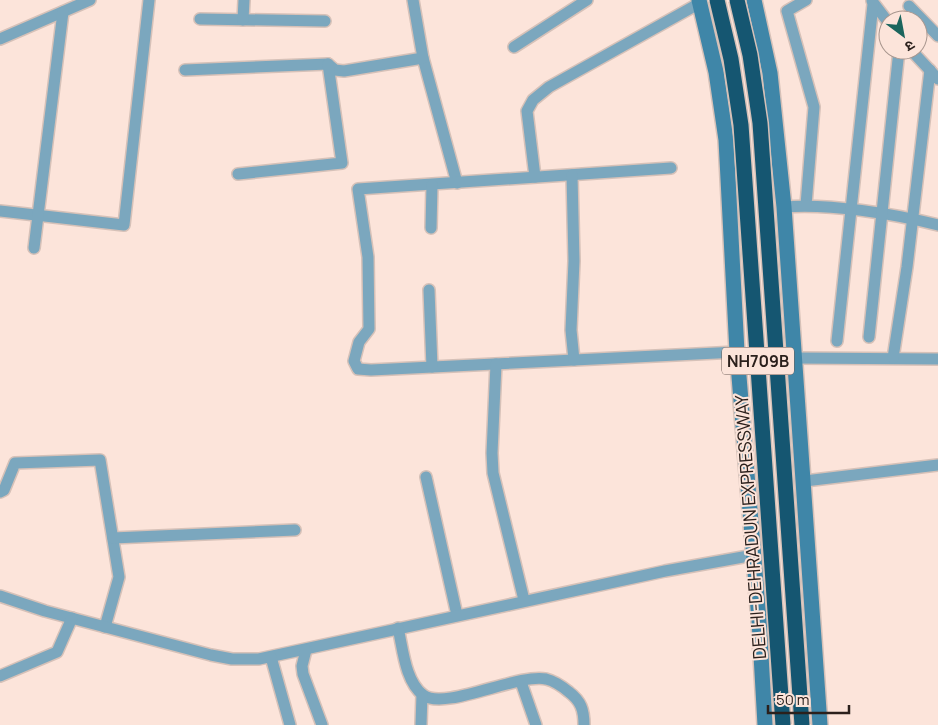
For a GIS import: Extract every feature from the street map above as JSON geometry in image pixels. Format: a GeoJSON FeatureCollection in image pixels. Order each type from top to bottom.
{"type":"FeatureCollection","features":[{"type":"Feature","properties":{"kind":"highway","name":"DELHI-DEHRADUN EXPRESSWAY"},"geometry":{"type":"LineString","coordinates":[[717,0],[731,59],[741,124],[783,725]]}},
{"type":"Feature","properties":{"kind":"highway","name":"NH709B"},"geometry":{"type":"LineString","coordinates":[[737,0],[750,55],[760,123],[802,725]]}},
{"type":"Feature","properties":{"kind":"street"},"geometry":{"type":"LineString","coordinates":[[0,39],[90,0]]}},
{"type":"Feature","properties":{"kind":"street"},"geometry":{"type":"LineString","coordinates":[[0,210],[124,225],[149,0]]}},
{"type":"Feature","properties":{"kind":"street"},"geometry":{"type":"LineString","coordinates":[[244,0],[244,20]]}},
{"type":"Feature","properties":{"kind":"street"},"geometry":{"type":"LineString","coordinates":[[412,0],[424,58],[457,183]]}},
{"type":"Feature","properties":{"kind":"street"},"geometry":{"type":"LineString","coordinates":[[514,47],[587,0]]}},
{"type":"Feature","properties":{"kind":"street"},"geometry":{"type":"LineString","coordinates":[[754,0],[770,73],[784,207],[794,358],[805,482],[820,725]]}},
{"type":"Feature","properties":{"kind":"street"},"geometry":{"type":"LineString","coordinates":[[806,0],[787,10],[814,107],[806,205]]}},
{"type":"Feature","properties":{"kind":"street"},"geometry":{"type":"LineString","coordinates":[[535,177],[528,111],[533,100],[549,87],[700,1],[716,72],[726,140],[737,352],[754,555],[765,725]]}},
{"type":"Feature","properties":{"kind":"street"},"geometry":{"type":"LineString","coordinates":[[837,342],[872,2]]}},
{"type":"Feature","properties":{"kind":"street"},"geometry":{"type":"LineString","coordinates":[[908,6],[938,36]]}},
{"type":"Feature","properties":{"kind":"street"},"geometry":{"type":"LineString","coordinates":[[34,248],[63,12]]}},
{"type":"Feature","properties":{"kind":"street"},"geometry":{"type":"LineString","coordinates":[[200,20],[325,21]]}},
{"type":"Feature","properties":{"kind":"street"},"geometry":{"type":"LineString","coordinates":[[185,70],[328,64],[335,70],[344,71],[424,58]]}},
{"type":"Feature","properties":{"kind":"street"},"geometry":{"type":"LineString","coordinates":[[868,338],[898,60]]}},
{"type":"Feature","properties":{"kind":"street"},"geometry":{"type":"LineString","coordinates":[[920,60],[938,79]]}},
{"type":"Feature","properties":{"kind":"street"},"geometry":{"type":"LineString","coordinates":[[238,174],[342,163],[328,64]]}},
{"type":"Feature","properties":{"kind":"street"},"geometry":{"type":"LineString","coordinates":[[893,358],[907,267],[930,70]]}},
{"type":"Feature","properties":{"kind":"street"},"geometry":{"type":"LineString","coordinates":[[671,168],[358,189],[368,257],[369,329],[359,342],[354,361],[358,369],[737,352],[794,358],[938,359]]}},
{"type":"Feature","properties":{"kind":"street"},"geometry":{"type":"LineString","coordinates":[[572,175],[574,261],[571,330],[574,360]]}},
{"type":"Feature","properties":{"kind":"street"},"geometry":{"type":"LineString","coordinates":[[431,228],[432,185]]}},
{"type":"Feature","properties":{"kind":"street"},"geometry":{"type":"LineString","coordinates":[[784,207],[806,205],[912,218],[938,225]]}},
{"type":"Feature","properties":{"kind":"street"},"geometry":{"type":"LineString","coordinates":[[429,290],[432,367]]}},
{"type":"Feature","properties":{"kind":"street"},"geometry":{"type":"LineString","coordinates":[[496,364],[492,453],[493,473],[524,600]]}},
{"type":"Feature","properties":{"kind":"street"},"geometry":{"type":"LineString","coordinates":[[0,492],[4,490],[15,463],[100,460],[119,577],[105,627]]}},
{"type":"Feature","properties":{"kind":"street"},"geometry":{"type":"LineString","coordinates":[[805,482],[938,464]]}},
{"type":"Feature","properties":{"kind":"street"},"geometry":{"type":"LineString","coordinates":[[426,477],[458,614]]}},
{"type":"Feature","properties":{"kind":"street"},"geometry":{"type":"LineString","coordinates":[[113,538],[295,530]]}},
{"type":"Feature","properties":{"kind":"street"},"geometry":{"type":"LineString","coordinates":[[0,596],[105,627],[232,659],[271,657],[458,614],[664,570],[754,555]]}},
{"type":"Feature","properties":{"kind":"street"},"geometry":{"type":"LineString","coordinates":[[0,676],[57,652],[72,618]]}},
{"type":"Feature","properties":{"kind":"street"},"geometry":{"type":"LineString","coordinates":[[398,628],[412,680],[422,694],[429,698],[441,698],[545,679],[563,687],[580,704],[584,713],[584,725]]}},
{"type":"Feature","properties":{"kind":"street"},"geometry":{"type":"LineString","coordinates":[[306,650],[302,666],[303,674],[322,725]]}},
{"type":"Feature","properties":{"kind":"street"},"geometry":{"type":"LineString","coordinates":[[271,657],[290,725]]}},
{"type":"Feature","properties":{"kind":"street"},"geometry":{"type":"LineString","coordinates":[[521,682],[536,725]]}},
{"type":"Feature","properties":{"kind":"street"},"geometry":{"type":"LineString","coordinates":[[421,725],[422,694]]}}]}
